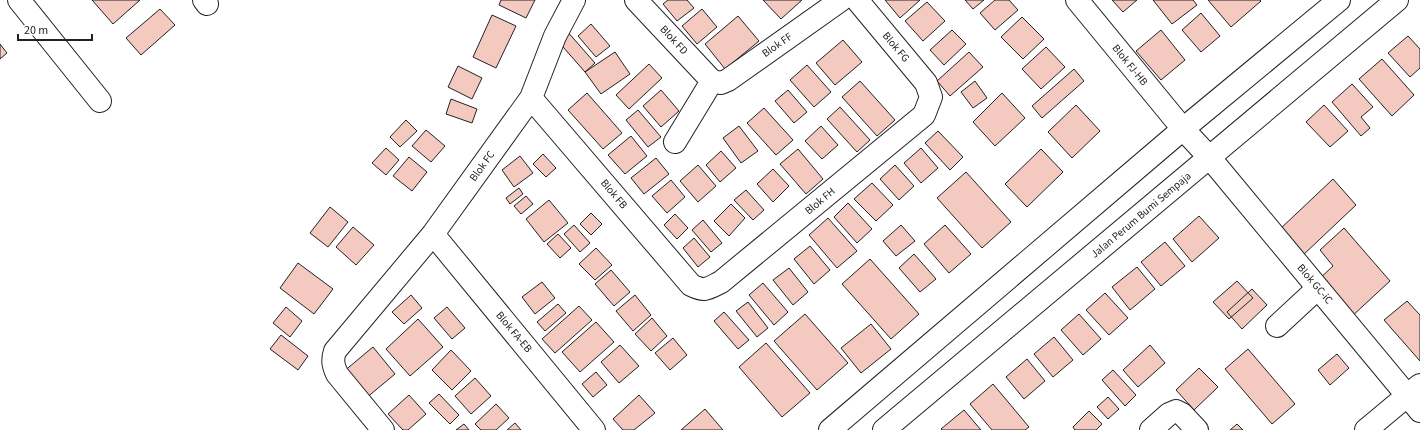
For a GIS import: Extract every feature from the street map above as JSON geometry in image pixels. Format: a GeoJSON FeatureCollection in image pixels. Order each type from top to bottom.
{"type":"FeatureCollection","features":[{"type":"Feature","properties":{"kind":"street"},"geometry":{"type":"LineString","coordinates":[[19,0],[100,101]]}},
{"type":"Feature","properties":{"kind":"street"},"geometry":{"type":"LineString","coordinates":[[532,98],[555,36],[574,0]]}},
{"type":"Feature","properties":{"kind":"street","name":"Blok FD"},"geometry":{"type":"LineString","coordinates":[[636,0],[712,81]]}},
{"type":"Feature","properties":{"kind":"street","name":"Blok FF"},"geometry":{"type":"LineString","coordinates":[[712,81],[721,84],[728,80],[841,0]]}},
{"type":"Feature","properties":{"kind":"street","name":"Blok FG"},"geometry":{"type":"LineString","coordinates":[[857,0],[926,83],[931,97]]}},
{"type":"Feature","properties":{"kind":"street","name":"Blok FJ-HB"},"geometry":{"type":"LineString","coordinates":[[1077,0],[1183,130],[1210,158]]}},
{"type":"Feature","properties":{"kind":"street"},"geometry":{"type":"LineString","coordinates":[[830,430],[1183,130],[1339,0]]}},
{"type":"Feature","properties":{"kind":"street","name":"Jalan Perum Bumi Sempaja"},"geometry":{"type":"LineString","coordinates":[[884,430],[1397,0]]}},
{"type":"Feature","properties":{"kind":"street"},"geometry":{"type":"LineString","coordinates":[[675,142],[712,81]]}},
{"type":"Feature","properties":{"kind":"street","name":"Blok FH"},"geometry":{"type":"LineString","coordinates":[[697,288],[701,290],[721,282],[924,115],[931,97]]}},
{"type":"Feature","properties":{"kind":"street","name":"Blok FC"},"geometry":{"type":"LineString","coordinates":[[383,430],[333,366],[335,351],[433,234],[532,98]]}},
{"type":"Feature","properties":{"kind":"street","name":"Blok FB"},"geometry":{"type":"LineString","coordinates":[[532,98],[691,285],[697,288]]}},
{"type":"Feature","properties":{"kind":"street","name":"Blok GC-iC"},"geometry":{"type":"LineString","coordinates":[[1210,158],[1318,288],[1416,397]]}},
{"type":"Feature","properties":{"kind":"street","name":"Blok FA-EB"},"geometry":{"type":"LineString","coordinates":[[433,234],[594,430]]}},
{"type":"Feature","properties":{"kind":"street"},"geometry":{"type":"LineString","coordinates":[[1277,326],[1318,288]]}},
{"type":"Feature","properties":{"kind":"street"},"geometry":{"type":"LineString","coordinates":[[1366,430],[1416,397]]}},
{"type":"Feature","properties":{"kind":"street"},"geometry":{"type":"LineString","coordinates":[[1151,430],[1169,414],[1176,411],[1182,414],[1196,430]]}},
{"type":"Feature","properties":{"kind":"building"},"geometry":{"type":"Polygon","coordinates":[[[92,0],[140,0],[113,24],[92,0]]]}},
{"type":"Feature","properties":{"kind":"building"},"geometry":{"type":"Polygon","coordinates":[[[501,0],[535,0],[526,18],[499,5],[501,0]]]}},
{"type":"Feature","properties":{"kind":"building"},"geometry":{"type":"Polygon","coordinates":[[[668,0],[687,0],[694,8],[677,21],[663,4],[668,0]]]}},
{"type":"Feature","properties":{"kind":"building"},"geometry":{"type":"Polygon","coordinates":[[[763,0],[802,0],[781,19],[763,0]]]}},
{"type":"Feature","properties":{"kind":"building"},"geometry":{"type":"Polygon","coordinates":[[[885,0],[920,0],[900,18],[885,0]]]}},
{"type":"Feature","properties":{"kind":"building"},"geometry":{"type":"Polygon","coordinates":[[[965,0],[984,0],[973,9],[965,0]]]}},
{"type":"Feature","properties":{"kind":"building"},"geometry":{"type":"Polygon","coordinates":[[[995,0],[1009,0],[1018,10],[995,30],[980,13],[995,0]]]}},
{"type":"Feature","properties":{"kind":"building"},"geometry":{"type":"Polygon","coordinates":[[[1112,0],[1137,0],[1123,12],[1112,0]]]}},
{"type":"Feature","properties":{"kind":"building"},"geometry":{"type":"Polygon","coordinates":[[[1153,0],[1193,0],[1197,5],[1172,24],[1153,0]]]}},
{"type":"Feature","properties":{"kind":"building"},"geometry":{"type":"Polygon","coordinates":[[[1208,0],[1260,0],[1261,1],[1231,27],[1208,0]]]}},
{"type":"Feature","properties":{"kind":"building"},"geometry":{"type":"Polygon","coordinates":[[[927,2],[945,21],[923,41],[905,21],[927,2]]]}},
{"type":"Feature","properties":{"kind":"building"},"geometry":{"type":"Polygon","coordinates":[[[160,9],[175,25],[141,55],[126,38],[160,9]]]}},
{"type":"Feature","properties":{"kind":"building"},"geometry":{"type":"Polygon","coordinates":[[[702,9],[717,27],[697,44],[682,26],[702,9]]]}},
{"type":"Feature","properties":{"kind":"building"},"geometry":{"type":"Polygon","coordinates":[[[1201,13],[1220,36],[1201,52],[1182,30],[1201,13]]]}},
{"type":"Feature","properties":{"kind":"building"},"geometry":{"type":"Polygon","coordinates":[[[492,15],[516,26],[496,68],[473,57],[492,15]]]}},
{"type":"Feature","properties":{"kind":"building"},"geometry":{"type":"Polygon","coordinates":[[[738,16],[759,41],[725,69],[705,44],[738,16]]]}},
{"type":"Feature","properties":{"kind":"building"},"geometry":{"type":"Polygon","coordinates":[[[1022,17],[1044,39],[1023,59],[1001,37],[1022,17]]]}},
{"type":"Feature","properties":{"kind":"building"},"geometry":{"type":"Polygon","coordinates":[[[591,24],[610,46],[596,57],[578,36],[591,24]]]}},
{"type":"Feature","properties":{"kind":"building"},"geometry":{"type":"Polygon","coordinates":[[[566,30],[595,63],[585,72],[556,39],[566,30]]]}},
{"type":"Feature","properties":{"kind":"building"},"geometry":{"type":"Polygon","coordinates":[[[952,30],[966,44],[944,65],[930,50],[952,30]]]}},
{"type":"Feature","properties":{"kind":"building"},"geometry":{"type":"Polygon","coordinates":[[[1161,30],[1185,60],[1161,80],[1136,51],[1161,30]]]}},
{"type":"Feature","properties":{"kind":"building"},"geometry":{"type":"Polygon","coordinates":[[[1408,36],[1420,49],[1420,68],[1410,77],[1388,53],[1408,36]]]}},
{"type":"Feature","properties":{"kind":"building"},"geometry":{"type":"Polygon","coordinates":[[[843,40],[862,62],[835,85],[816,63],[843,40]]]}},
{"type":"Feature","properties":{"kind":"building"},"geometry":{"type":"Polygon","coordinates":[[[0,44],[7,53],[0,59],[0,44]]]}},
{"type":"Feature","properties":{"kind":"building"},"geometry":{"type":"Polygon","coordinates":[[[1046,47],[1065,67],[1041,89],[1022,69],[1046,47]]]}},
{"type":"Feature","properties":{"kind":"building"},"geometry":{"type":"Polygon","coordinates":[[[615,52],[630,74],[601,94],[585,72],[615,52]]]}},
{"type":"Feature","properties":{"kind":"building"},"geometry":{"type":"Polygon","coordinates":[[[969,52],[983,67],[950,96],[937,81],[969,52]]]}},
{"type":"Feature","properties":{"kind":"building"},"geometry":{"type":"Polygon","coordinates":[[[1382,59],[1414,95],[1392,116],[1359,79],[1382,59]]]}},
{"type":"Feature","properties":{"kind":"building"},"geometry":{"type":"Polygon","coordinates":[[[649,64],[662,78],[629,109],[616,95],[649,64]]]}},
{"type":"Feature","properties":{"kind":"building"},"geometry":{"type":"Polygon","coordinates":[[[807,65],[831,92],[814,107],[790,80],[807,65]]]}},
{"type":"Feature","properties":{"kind":"building"},"geometry":{"type":"Polygon","coordinates":[[[458,66],[482,78],[472,99],[448,87],[458,66]]]}},
{"type":"Feature","properties":{"kind":"building"},"geometry":{"type":"Polygon","coordinates":[[[1074,69],[1084,81],[1042,118],[1032,106],[1074,69]]]}},
{"type":"Feature","properties":{"kind":"building"},"geometry":{"type":"Polygon","coordinates":[[[860,81],[895,120],[877,136],[842,97],[860,81]]]}},
{"type":"Feature","properties":{"kind":"building"},"geometry":{"type":"Polygon","coordinates":[[[975,81],[987,98],[973,108],[961,92],[975,81]]]}},
{"type":"Feature","properties":{"kind":"building"},"geometry":{"type":"Polygon","coordinates":[[[1352,84],[1373,107],[1361,117],[1370,128],[1361,136],[1332,102],[1352,84]]]}},
{"type":"Feature","properties":{"kind":"building"},"geometry":{"type":"Polygon","coordinates":[[[661,90],[679,111],[661,127],[643,106],[661,90]]]}},
{"type":"Feature","properties":{"kind":"building"},"geometry":{"type":"Polygon","coordinates":[[[788,90],[807,112],[794,123],[775,101],[788,90]]]}},
{"type":"Feature","properties":{"kind":"building"},"geometry":{"type":"Polygon","coordinates":[[[587,93],[622,133],[603,149],[568,110],[587,93]]]}},
{"type":"Feature","properties":{"kind":"building"},"geometry":{"type":"Polygon","coordinates":[[[1002,93],[1025,118],[995,146],[973,122],[1002,93]]]}},
{"type":"Feature","properties":{"kind":"building"},"geometry":{"type":"Polygon","coordinates":[[[451,99],[477,109],[472,123],[446,114],[451,99]]]}},
{"type":"Feature","properties":{"kind":"building"},"geometry":{"type":"Polygon","coordinates":[[[1076,105],[1100,131],[1072,158],[1048,132],[1076,105]]]}},
{"type":"Feature","properties":{"kind":"building"},"geometry":{"type":"Polygon","coordinates":[[[1324,105],[1348,131],[1330,147],[1306,122],[1324,105]]]}},
{"type":"Feature","properties":{"kind":"building"},"geometry":{"type":"Polygon","coordinates":[[[840,107],[870,140],[857,152],[827,119],[840,107]]]}},
{"type":"Feature","properties":{"kind":"building"},"geometry":{"type":"Polygon","coordinates":[[[764,108],[793,140],[776,155],[747,123],[764,108]]]}},
{"type":"Feature","properties":{"kind":"building"},"geometry":{"type":"Polygon","coordinates":[[[638,110],[661,137],[648,147],[626,120],[638,110]]]}},
{"type":"Feature","properties":{"kind":"building"},"geometry":{"type":"Polygon","coordinates":[[[406,120],[417,131],[400,147],[390,137],[406,120]]]}},
{"type":"Feature","properties":{"kind":"building"},"geometry":{"type":"Polygon","coordinates":[[[739,126],[758,151],[741,163],[723,138],[739,126]]]}},
{"type":"Feature","properties":{"kind":"building"},"geometry":{"type":"Polygon","coordinates":[[[821,126],[838,145],[822,159],[805,141],[821,126]]]}},
{"type":"Feature","properties":{"kind":"building"},"geometry":{"type":"Polygon","coordinates":[[[426,130],[445,146],[431,162],[412,146],[426,130]]]}},
{"type":"Feature","properties":{"kind":"building"},"geometry":{"type":"Polygon","coordinates":[[[938,131],[963,157],[950,170],[925,143],[938,131]]]}},
{"type":"Feature","properties":{"kind":"building"},"geometry":{"type":"Polygon","coordinates":[[[631,136],[647,156],[625,174],[608,155],[631,136]]]}},
{"type":"Feature","properties":{"kind":"building"},"geometry":{"type":"Polygon","coordinates":[[[386,148],[399,160],[386,175],[372,163],[386,148]]]}},
{"type":"Feature","properties":{"kind":"building"},"geometry":{"type":"Polygon","coordinates":[[[921,148],[938,168],[921,183],[904,163],[921,148]]]}},
{"type":"Feature","properties":{"kind":"building"},"geometry":{"type":"Polygon","coordinates":[[[798,149],[823,179],[806,194],[780,164],[798,149]]]}},
{"type":"Feature","properties":{"kind":"building"},"geometry":{"type":"Polygon","coordinates":[[[1041,149],[1063,172],[1027,207],[1005,184],[1041,149]]]}},
{"type":"Feature","properties":{"kind":"building"},"geometry":{"type":"Polygon","coordinates":[[[721,151],[736,168],[720,182],[706,165],[721,151]]]}},
{"type":"Feature","properties":{"kind":"building"},"geometry":{"type":"Polygon","coordinates":[[[543,154],[556,168],[546,177],[533,164],[543,154]]]}},
{"type":"Feature","properties":{"kind":"building"},"geometry":{"type":"Polygon","coordinates":[[[520,156],[533,173],[514,187],[502,170],[520,156]]]}},
{"type":"Feature","properties":{"kind":"building"},"geometry":{"type":"Polygon","coordinates":[[[409,157],[427,172],[412,191],[393,176],[409,157]]]}},
{"type":"Feature","properties":{"kind":"building"},"geometry":{"type":"Polygon","coordinates":[[[656,158],[669,174],[644,194],[631,178],[656,158]]]}},
{"type":"Feature","properties":{"kind":"building"},"geometry":{"type":"Polygon","coordinates":[[[698,165],[716,186],[698,202],[680,181],[698,165]]]}},
{"type":"Feature","properties":{"kind":"building"},"geometry":{"type":"Polygon","coordinates":[[[895,165],[914,186],[899,200],[880,179],[895,165]]]}},
{"type":"Feature","properties":{"kind":"building"},"geometry":{"type":"Polygon","coordinates":[[[773,169],[789,186],[773,202],[757,184],[773,169]]]}},
{"type":"Feature","properties":{"kind":"building"},"geometry":{"type":"Polygon","coordinates":[[[966,172],[1011,222],[982,248],[937,198],[966,172]]]}},
{"type":"Feature","properties":{"kind":"building"},"geometry":{"type":"Polygon","coordinates":[[[1333,179],[1356,205],[1302,256],[1279,230],[1333,179]]]}},
{"type":"Feature","properties":{"kind":"building"},"geometry":{"type":"Polygon","coordinates":[[[671,180],[685,197],[667,213],[652,196],[671,180]]]}},
{"type":"Feature","properties":{"kind":"building"},"geometry":{"type":"Polygon","coordinates":[[[872,183],[893,205],[876,221],[854,199],[872,183]]]}},
{"type":"Feature","properties":{"kind":"building"},"geometry":{"type":"Polygon","coordinates":[[[519,188],[523,194],[510,204],[506,198],[519,188]]]}},
{"type":"Feature","properties":{"kind":"building"},"geometry":{"type":"Polygon","coordinates":[[[746,190],[764,210],[753,220],[734,200],[746,190]]]}},
{"type":"Feature","properties":{"kind":"building"},"geometry":{"type":"Polygon","coordinates":[[[526,196],[533,204],[521,214],[514,206],[526,196]]]}},
{"type":"Feature","properties":{"kind":"building"},"geometry":{"type":"Polygon","coordinates":[[[549,200],[568,223],[544,242],[526,219],[549,200]]]}},
{"type":"Feature","properties":{"kind":"building"},"geometry":{"type":"Polygon","coordinates":[[[848,203],[872,229],[857,243],[834,217],[848,203]]]}},
{"type":"Feature","properties":{"kind":"building"},"geometry":{"type":"Polygon","coordinates":[[[731,204],[745,218],[729,236],[714,221],[731,204]]]}},
{"type":"Feature","properties":{"kind":"building"},"geometry":{"type":"Polygon","coordinates":[[[330,207],[348,222],[328,247],[310,233],[330,207]]]}},
{"type":"Feature","properties":{"kind":"building"},"geometry":{"type":"Polygon","coordinates":[[[591,213],[602,224],[591,235],[580,224],[591,213]]]}},
{"type":"Feature","properties":{"kind":"building"},"geometry":{"type":"Polygon","coordinates":[[[675,214],[688,228],[677,239],[664,225],[675,214]]]}},
{"type":"Feature","properties":{"kind":"building"},"geometry":{"type":"Polygon","coordinates":[[[1199,216],[1219,238],[1192,262],[1173,239],[1199,216]]]}},
{"type":"Feature","properties":{"kind":"building"},"geometry":{"type":"Polygon","coordinates":[[[828,218],[857,251],[837,268],[809,235],[828,218]]]}},
{"type":"Feature","properties":{"kind":"building"},"geometry":{"type":"Polygon","coordinates":[[[703,220],[722,243],[711,252],[692,230],[703,220]]]}},
{"type":"Feature","properties":{"kind":"building"},"geometry":{"type":"Polygon","coordinates":[[[574,225],[590,243],[580,252],[564,234],[574,225]]]}},
{"type":"Feature","properties":{"kind":"building"},"geometry":{"type":"Polygon","coordinates":[[[901,225],[915,241],[896,256],[883,241],[901,225]]]}},
{"type":"Feature","properties":{"kind":"building"},"geometry":{"type":"Polygon","coordinates":[[[945,225],[971,254],[949,273],[924,244],[945,225]]]}},
{"type":"Feature","properties":{"kind":"building"},"geometry":{"type":"Polygon","coordinates":[[[353,227],[374,245],[356,265],[336,247],[353,227]]]}},
{"type":"Feature","properties":{"kind":"building"},"geometry":{"type":"Polygon","coordinates":[[[1344,228],[1390,281],[1350,318],[1317,281],[1333,266],[1320,250],[1344,228]]]}},
{"type":"Feature","properties":{"kind":"building"},"geometry":{"type":"Polygon","coordinates":[[[558,234],[571,248],[560,258],[547,244],[558,234]]]}},
{"type":"Feature","properties":{"kind":"building"},"geometry":{"type":"Polygon","coordinates":[[[694,238],[710,257],[698,267],[683,248],[694,238]]]}},
{"type":"Feature","properties":{"kind":"building"},"geometry":{"type":"Polygon","coordinates":[[[1165,242],[1185,266],[1161,286],[1141,262],[1165,242]]]}},
{"type":"Feature","properties":{"kind":"building"},"geometry":{"type":"Polygon","coordinates":[[[810,246],[830,270],[814,284],[794,259],[810,246]]]}},
{"type":"Feature","properties":{"kind":"building"},"geometry":{"type":"Polygon","coordinates":[[[596,248],[612,265],[595,280],[579,264],[596,248]]]}},
{"type":"Feature","properties":{"kind":"building"},"geometry":{"type":"Polygon","coordinates":[[[914,254],[936,279],[920,292],[899,268],[914,254]]]}},
{"type":"Feature","properties":{"kind":"building"},"geometry":{"type":"Polygon","coordinates":[[[870,259],[919,314],[891,339],[842,284],[870,259]]]}},
{"type":"Feature","properties":{"kind":"building"},"geometry":{"type":"Polygon","coordinates":[[[298,263],[333,289],[314,314],[280,288],[298,263]]]}},
{"type":"Feature","properties":{"kind":"building"},"geometry":{"type":"Polygon","coordinates":[[[1137,267],[1155,289],[1130,310],[1112,287],[1137,267]]]}},
{"type":"Feature","properties":{"kind":"building"},"geometry":{"type":"Polygon","coordinates":[[[789,268],[808,292],[793,305],[773,280],[789,268]]]}},
{"type":"Feature","properties":{"kind":"building"},"geometry":{"type":"Polygon","coordinates":[[[611,270],[630,292],[614,306],[595,284],[611,270]]]}},
{"type":"Feature","properties":{"kind":"building"},"geometry":{"type":"Polygon","coordinates":[[[1237,281],[1253,298],[1229,319],[1213,302],[1237,281]]]}},
{"type":"Feature","properties":{"kind":"building"},"geometry":{"type":"Polygon","coordinates":[[[542,282],[555,298],[535,314],[522,297],[542,282]]]}},
{"type":"Feature","properties":{"kind":"building"},"geometry":{"type":"Polygon","coordinates":[[[763,283],[788,312],[774,325],[749,295],[763,283]]]}},
{"type":"Feature","properties":{"kind":"building"},"geometry":{"type":"Polygon","coordinates":[[[1252,289],[1267,305],[1242,329],[1227,312],[1252,289]]]}},
{"type":"Feature","properties":{"kind":"building"},"geometry":{"type":"Polygon","coordinates":[[[1105,293],[1128,318],[1109,335],[1086,310],[1105,293]]]}},
{"type":"Feature","properties":{"kind":"building"},"geometry":{"type":"Polygon","coordinates":[[[411,295],[422,308],[404,324],[392,312],[411,295]]]}},
{"type":"Feature","properties":{"kind":"building"},"geometry":{"type":"Polygon","coordinates":[[[635,295],[651,315],[633,331],[616,311],[635,295]]]}},
{"type":"Feature","properties":{"kind":"building"},"geometry":{"type":"Polygon","coordinates":[[[1407,301],[1420,315],[1420,361],[1384,320],[1407,301]]]}},
{"type":"Feature","properties":{"kind":"building"},"geometry":{"type":"Polygon","coordinates":[[[748,302],[768,328],[757,337],[736,311],[748,302]]]}},
{"type":"Feature","properties":{"kind":"building"},"geometry":{"type":"Polygon","coordinates":[[[558,304],[566,313],[545,331],[537,322],[558,304]]]}},
{"type":"Feature","properties":{"kind":"building"},"geometry":{"type":"Polygon","coordinates":[[[579,306],[592,320],[555,353],[542,339],[579,306]]]}},
{"type":"Feature","properties":{"kind":"building"},"geometry":{"type":"Polygon","coordinates":[[[286,307],[302,321],[290,337],[273,323],[286,307]]]}},
{"type":"Feature","properties":{"kind":"building"},"geometry":{"type":"Polygon","coordinates":[[[447,307],[465,328],[452,339],[434,318],[447,307]]]}},
{"type":"Feature","properties":{"kind":"building"},"geometry":{"type":"Polygon","coordinates":[[[724,312],[749,340],[738,349],[714,321],[724,312]]]}},
{"type":"Feature","properties":{"kind":"building"},"geometry":{"type":"Polygon","coordinates":[[[805,314],[848,363],[817,390],[774,341],[805,314]]]}},
{"type":"Feature","properties":{"kind":"building"},"geometry":{"type":"Polygon","coordinates":[[[1079,314],[1101,339],[1083,355],[1061,330],[1079,314]]]}},
{"type":"Feature","properties":{"kind":"building"},"geometry":{"type":"Polygon","coordinates":[[[652,318],[667,336],[651,351],[635,334],[652,318]]]}},
{"type":"Feature","properties":{"kind":"building"},"geometry":{"type":"Polygon","coordinates":[[[418,319],[443,347],[410,376],[386,349],[418,319]]]}},
{"type":"Feature","properties":{"kind":"building"},"geometry":{"type":"Polygon","coordinates":[[[596,322],[614,342],[580,372],[562,352],[596,322]]]}},
{"type":"Feature","properties":{"kind":"building"},"geometry":{"type":"Polygon","coordinates":[[[871,324],[891,349],[861,373],[841,348],[871,324]]]}},
{"type":"Feature","properties":{"kind":"building"},"geometry":{"type":"Polygon","coordinates":[[[281,335],[308,356],[298,370],[270,349],[281,335]]]}},
{"type":"Feature","properties":{"kind":"building"},"geometry":{"type":"Polygon","coordinates":[[[1054,337],[1073,360],[1053,377],[1034,354],[1054,337]]]}},
{"type":"Feature","properties":{"kind":"building"},"geometry":{"type":"Polygon","coordinates":[[[673,338],[687,355],[670,370],[655,353],[673,338]]]}},
{"type":"Feature","properties":{"kind":"building"},"geometry":{"type":"Polygon","coordinates":[[[766,343],[810,393],[782,417],[739,367],[766,343]]]}},
{"type":"Feature","properties":{"kind":"building"},"geometry":{"type":"Polygon","coordinates":[[[620,345],[639,366],[619,383],[601,362],[620,345]]]}},
{"type":"Feature","properties":{"kind":"building"},"geometry":{"type":"Polygon","coordinates":[[[1150,345],[1165,363],[1138,387],[1123,370],[1150,345]]]}},
{"type":"Feature","properties":{"kind":"building"},"geometry":{"type":"Polygon","coordinates":[[[373,347],[395,374],[365,399],[343,372],[373,347]]]}},
{"type":"Feature","properties":{"kind":"building"},"geometry":{"type":"Polygon","coordinates":[[[1248,349],[1295,404],[1272,424],[1225,369],[1248,349]]]}},
{"type":"Feature","properties":{"kind":"building"},"geometry":{"type":"Polygon","coordinates":[[[451,350],[471,371],[452,390],[432,370],[451,350]]]}},
{"type":"Feature","properties":{"kind":"building"},"geometry":{"type":"Polygon","coordinates":[[[1337,354],[1349,368],[1330,385],[1318,370],[1337,354]]]}},
{"type":"Feature","properties":{"kind":"building"},"geometry":{"type":"Polygon","coordinates":[[[1027,359],[1045,381],[1024,399],[1006,377],[1027,359]]]}},
{"type":"Feature","properties":{"kind":"building"},"geometry":{"type":"Polygon","coordinates":[[[1199,368],[1218,387],[1194,410],[1176,390],[1199,368]]]}},
{"type":"Feature","properties":{"kind":"building"},"geometry":{"type":"Polygon","coordinates":[[[1113,370],[1136,395],[1125,406],[1102,380],[1113,370]]]}},
{"type":"Feature","properties":{"kind":"building"},"geometry":{"type":"Polygon","coordinates":[[[596,372],[607,385],[593,397],[582,384],[596,372]]]}},
{"type":"Feature","properties":{"kind":"building"},"geometry":{"type":"Polygon","coordinates":[[[475,378],[491,396],[471,414],[455,396],[475,378]]]}},
{"type":"Feature","properties":{"kind":"building"},"geometry":{"type":"Polygon","coordinates":[[[993,384],[1029,427],[1025,430],[992,430],[970,404],[993,384]]]}},
{"type":"Feature","properties":{"kind":"building"},"geometry":{"type":"Polygon","coordinates":[[[439,394],[459,415],[450,424],[429,403],[439,394]]]}},
{"type":"Feature","properties":{"kind":"building"},"geometry":{"type":"Polygon","coordinates":[[[409,395],[426,414],[408,430],[403,430],[388,414],[409,395]]]}},
{"type":"Feature","properties":{"kind":"building"},"geometry":{"type":"Polygon","coordinates":[[[639,395],[655,413],[634,430],[623,430],[613,419],[639,395]]]}},
{"type":"Feature","properties":{"kind":"building"},"geometry":{"type":"Polygon","coordinates":[[[1108,397],[1119,409],[1108,419],[1097,407],[1108,397]]]}},
{"type":"Feature","properties":{"kind":"building"},"geometry":{"type":"Polygon","coordinates":[[[496,404],[509,418],[496,430],[481,430],[475,424],[496,404]]]}},
{"type":"Feature","properties":{"kind":"building"},"geometry":{"type":"Polygon","coordinates":[[[705,409],[723,430],[681,430],[705,409]]]}},
{"type":"Feature","properties":{"kind":"building"},"geometry":{"type":"Polygon","coordinates":[[[964,410],[981,430],[941,429],[964,410]]]}},
{"type":"Feature","properties":{"kind":"building"},"geometry":{"type":"Polygon","coordinates":[[[1089,411],[1102,424],[1096,430],[1075,430],[1073,427],[1089,411]]]}},
{"type":"Feature","properties":{"kind":"building"},"geometry":{"type":"Polygon","coordinates":[[[515,423],[521,430],[507,430],[515,423]]]}},
{"type":"Feature","properties":{"kind":"building"},"geometry":{"type":"Polygon","coordinates":[[[464,424],[469,430],[456,430],[464,424]]]}},
{"type":"Feature","properties":{"kind":"building"},"geometry":{"type":"Polygon","coordinates":[[[1237,424],[1243,430],[1230,430],[1237,424]]]}}]}
